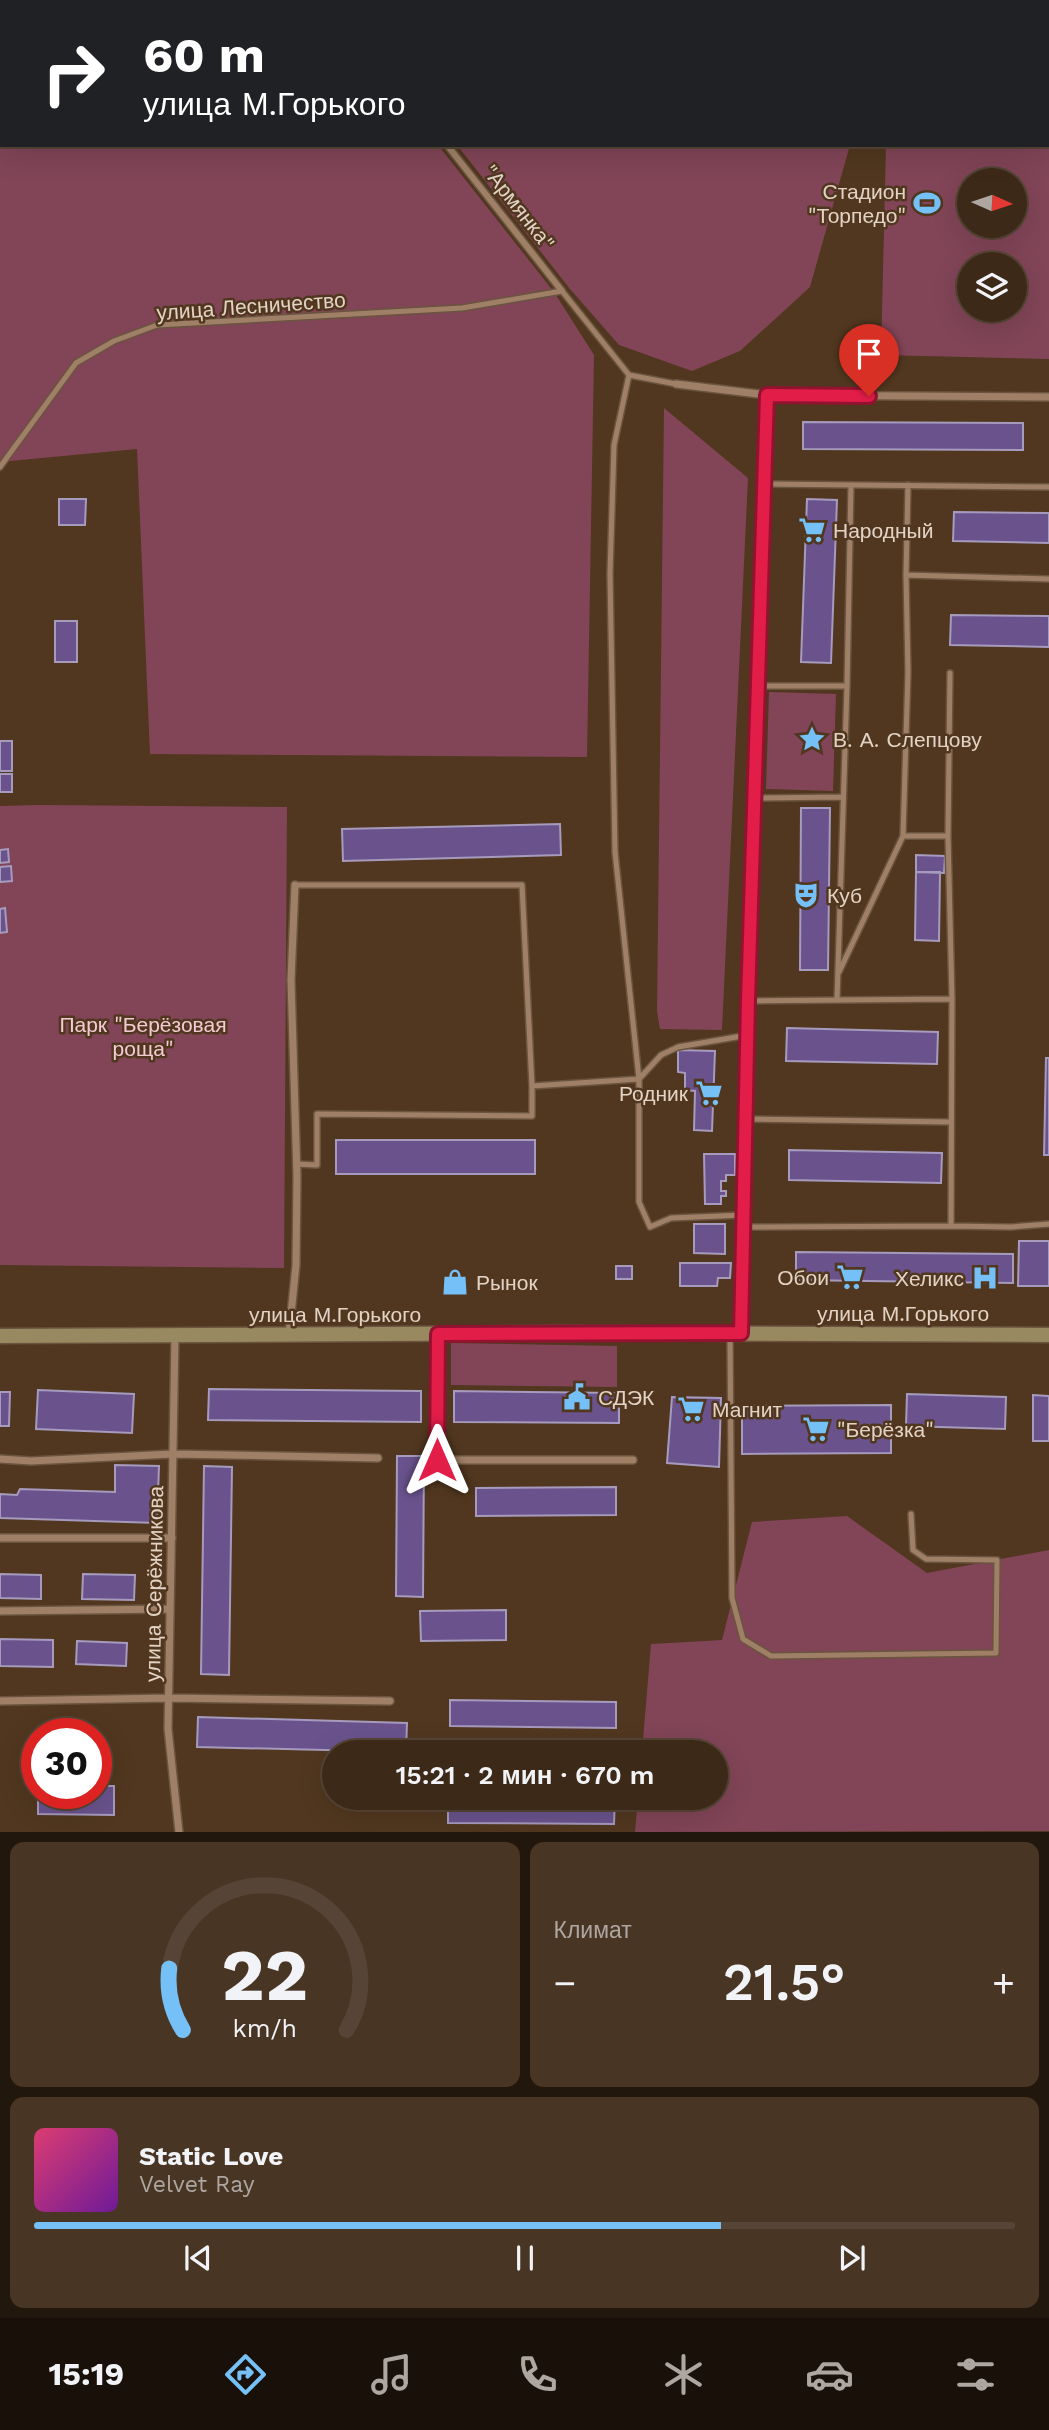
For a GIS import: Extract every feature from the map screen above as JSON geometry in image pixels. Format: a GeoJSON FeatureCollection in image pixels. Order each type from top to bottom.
{"type":"FeatureCollection","features":[{"type":"Feature","properties":{"kind":"main road","name":"улица М.Горького"},"geometry":{"type":"LineString","coordinates":[[0,1336],[736,1333],[1049,1335]]}},
{"type":"Feature","properties":{"kind":"street","name":"\"Армянка\""},"geometry":{"type":"LineString","coordinates":[[449,147],[562,291]]}},
{"type":"Feature","properties":{"kind":"street"},"geometry":{"type":"LineString","coordinates":[[676,384],[767,395],[1049,397]]}},
{"type":"Feature","properties":{"kind":"street"},"geometry":{"type":"LineString","coordinates":[[736,1333],[744,1227],[748,1001],[767,395]]}},
{"type":"Feature","properties":{"kind":"street"},"geometry":{"type":"LineString","coordinates":[[289,1335],[296,1265],[291,980],[295,885]]}},
{"type":"Feature","properties":{"kind":"street"},"geometry":{"type":"LineString","coordinates":[[438,1334],[437,1460],[633,1460]]}},
{"type":"Feature","properties":{"kind":"street","name":"улица Серёжникова"},"geometry":{"type":"LineString","coordinates":[[175,1336],[168,1729],[179,1832]]}},
{"type":"Feature","properties":{"kind":"street"},"geometry":{"type":"LineString","coordinates":[[0,1459],[32,1461],[173,1454],[378,1458]]}},
{"type":"Feature","properties":{"kind":"street"},"geometry":{"type":"LineString","coordinates":[[0,1538],[172,1538]]}},
{"type":"Feature","properties":{"kind":"street"},"geometry":{"type":"LineString","coordinates":[[0,1611],[170,1609]]}},
{"type":"Feature","properties":{"kind":"street"},"geometry":{"type":"LineString","coordinates":[[0,1700],[169,1698],[390,1701]]}},
{"type":"Feature","properties":{"kind":"lane"},"geometry":{"type":"LineString","coordinates":[[562,291],[629,375],[676,384]]}},
{"type":"Feature","properties":{"kind":"lane","name":"улица Лесничество"},"geometry":{"type":"LineString","coordinates":[[0,467],[76,363],[114,341],[157,325],[462,308],[562,291]]}},
{"type":"Feature","properties":{"kind":"lane"},"geometry":{"type":"LineString","coordinates":[[629,375],[614,444],[610,588],[615,852],[639,1079],[639,1202],[650,1227],[671,1219],[744,1214]]}},
{"type":"Feature","properties":{"kind":"lane"},"geometry":{"type":"LineString","coordinates":[[764,484],[1049,486]]}},
{"type":"Feature","properties":{"kind":"lane"},"geometry":{"type":"LineString","coordinates":[[836,1000],[851,485]]}},
{"type":"Feature","properties":{"kind":"lane"},"geometry":{"type":"LineString","coordinates":[[837,974],[904,836],[908,673],[908,485]]}},
{"type":"Feature","properties":{"kind":"lane"},"geometry":{"type":"LineString","coordinates":[[906,575],[1049,579]]}},
{"type":"Feature","properties":{"kind":"lane"},"geometry":{"type":"LineString","coordinates":[[950,673],[948,836],[952,999],[951,1226]]}},
{"type":"Feature","properties":{"kind":"lane"},"geometry":{"type":"LineString","coordinates":[[758,686],[847,686]]}},
{"type":"Feature","properties":{"kind":"lane"},"geometry":{"type":"LineString","coordinates":[[754,798],[843,797]]}},
{"type":"Feature","properties":{"kind":"lane"},"geometry":{"type":"LineString","coordinates":[[904,836],[948,836]]}},
{"type":"Feature","properties":{"kind":"lane"},"geometry":{"type":"LineString","coordinates":[[295,885],[522,885],[532,1086],[532,1116],[317,1114],[317,1165],[296,1164]]}},
{"type":"Feature","properties":{"kind":"lane"},"geometry":{"type":"LineString","coordinates":[[748,1001],[952,999]]}},
{"type":"Feature","properties":{"kind":"lane"},"geometry":{"type":"LineString","coordinates":[[532,1086],[639,1079],[661,1055],[678,1047],[748,1035]]}},
{"type":"Feature","properties":{"kind":"lane"},"geometry":{"type":"LineString","coordinates":[[746,1119],[951,1122]]}},
{"type":"Feature","properties":{"kind":"lane"},"geometry":{"type":"LineString","coordinates":[[744,1227],[1011,1227],[1049,1224]]}},
{"type":"Feature","properties":{"kind":"lane"},"geometry":{"type":"LineString","coordinates":[[736,1333],[733,1598],[743,1639],[771,1656],[996,1653],[997,1560],[926,1559],[913,1550],[911,1514]]}},
{"type":"Feature","properties":{"kind":"green space"},"geometry":{"type":"Polygon","coordinates":[[[0,147],[440,147],[554,292],[594,355],[587,757],[150,754],[137,449],[0,462],[0,147]]]}},
{"type":"Feature","properties":{"kind":"green space"},"geometry":{"type":"Polygon","coordinates":[[[459,147],[849,147],[810,287],[740,351],[692,371],[619,345],[570,289],[459,147]]]}},
{"type":"Feature","properties":{"kind":"green space","name":"Стадион \"Торпедо\""},"geometry":{"type":"Polygon","coordinates":[[[886,147],[1049,147],[1049,359],[881,355],[886,147]]]}},
{"type":"Feature","properties":{"kind":"green space"},"geometry":{"type":"Polygon","coordinates":[[[664,408],[748,478],[722,1030],[660,1029],[657,1011],[664,408]]]}},
{"type":"Feature","properties":{"kind":"green space"},"geometry":{"type":"Polygon","coordinates":[[[769,692],[836,694],[833,791],[766,789],[769,692]]]}},
{"type":"Feature","properties":{"kind":"green space","name":"Парк \"Берёзовая роща\""},"geometry":{"type":"Polygon","coordinates":[[[0,806],[287,807],[284,1268],[0,1265],[0,806]]]}},
{"type":"Feature","properties":{"kind":"green space"},"geometry":{"type":"Polygon","coordinates":[[[451,1343],[617,1346],[617,1387],[451,1385],[451,1343]]]}},
{"type":"Feature","properties":{"kind":"green space"},"geometry":{"type":"Polygon","coordinates":[[[847,1516],[927,1573],[1049,1550],[1049,1831],[635,1832],[637,1810],[728,1810],[728,1740],[643,1740],[651,1644],[722,1640],[752,1522],[847,1516]]]}},
{"type":"Feature","properties":{"kind":"building"},"geometry":{"type":"Polygon","coordinates":[[[803,422],[1023,423],[1023,450],[803,449],[803,422]]]}},
{"type":"Feature","properties":{"kind":"building"},"geometry":{"type":"Polygon","coordinates":[[[59,499],[86,499],[85,525],[59,525],[59,499]]]}},
{"type":"Feature","properties":{"kind":"building"},"geometry":{"type":"Polygon","coordinates":[[[807,499],[837,500],[831,663],[801,662],[807,499]]]}},
{"type":"Feature","properties":{"kind":"building"},"geometry":{"type":"Polygon","coordinates":[[[954,512],[1049,513],[1049,543],[953,541],[954,512]]]}},
{"type":"Feature","properties":{"kind":"building"},"geometry":{"type":"Polygon","coordinates":[[[951,615],[1049,616],[1049,647],[950,645],[951,615]]]}},
{"type":"Feature","properties":{"kind":"building"},"geometry":{"type":"Polygon","coordinates":[[[55,621],[77,621],[77,662],[55,662],[55,621]]]}},
{"type":"Feature","properties":{"kind":"building"},"geometry":{"type":"Polygon","coordinates":[[[0,741],[12,741],[12,771],[0,771],[0,741]]]}},
{"type":"Feature","properties":{"kind":"building"},"geometry":{"type":"Polygon","coordinates":[[[0,774],[12,774],[12,792],[0,792],[0,774]]]}},
{"type":"Feature","properties":{"kind":"building"},"geometry":{"type":"Polygon","coordinates":[[[801,808],[830,808],[828,970],[800,970],[801,808]]]}},
{"type":"Feature","properties":{"kind":"building"},"geometry":{"type":"Polygon","coordinates":[[[560,824],[561,855],[343,861],[342,829],[560,824]]]}},
{"type":"Feature","properties":{"kind":"building"},"geometry":{"type":"Polygon","coordinates":[[[8,849],[9,862],[0,863],[0,850],[8,849]]]}},
{"type":"Feature","properties":{"kind":"building"},"geometry":{"type":"Polygon","coordinates":[[[916,855],[945,856],[944,873],[916,872],[916,855]]]}},
{"type":"Feature","properties":{"kind":"building"},"geometry":{"type":"Polygon","coordinates":[[[11,866],[12,881],[0,882],[0,867],[11,866]]]}},
{"type":"Feature","properties":{"kind":"building"},"geometry":{"type":"Polygon","coordinates":[[[916,872],[940,872],[939,941],[915,940],[916,872]]]}},
{"type":"Feature","properties":{"kind":"building"},"geometry":{"type":"Polygon","coordinates":[[[5,908],[7,932],[0,933],[0,909],[5,908]]]}},
{"type":"Feature","properties":{"kind":"building"},"geometry":{"type":"Polygon","coordinates":[[[787,1028],[938,1032],[937,1064],[786,1061],[787,1028]]]}},
{"type":"Feature","properties":{"kind":"building"},"geometry":{"type":"Polygon","coordinates":[[[678,1050],[715,1051],[712,1131],[694,1130],[695,1091],[685,1090],[685,1073],[678,1072],[678,1050]]]}},
{"type":"Feature","properties":{"kind":"building"},"geometry":{"type":"Polygon","coordinates":[[[1046,1058],[1049,1058],[1049,1155],[1044,1155],[1046,1058]]]}},
{"type":"Feature","properties":{"kind":"building"},"geometry":{"type":"Polygon","coordinates":[[[336,1140],[535,1140],[535,1174],[336,1174],[336,1140]]]}},
{"type":"Feature","properties":{"kind":"building"},"geometry":{"type":"Polygon","coordinates":[[[789,1150],[942,1153],[941,1183],[789,1180],[789,1150]]]}},
{"type":"Feature","properties":{"kind":"building"},"geometry":{"type":"Polygon","coordinates":[[[704,1154],[735,1154],[735,1175],[726,1175],[726,1181],[721,1181],[721,1191],[726,1191],[726,1196],[721,1196],[721,1204],[705,1204],[704,1154]]]}},
{"type":"Feature","properties":{"kind":"building"},"geometry":{"type":"Polygon","coordinates":[[[694,1224],[725,1224],[725,1254],[694,1253],[694,1224]]]}},
{"type":"Feature","properties":{"kind":"building"},"geometry":{"type":"Polygon","coordinates":[[[1019,1241],[1049,1241],[1049,1286],[1018,1286],[1019,1241]]]}},
{"type":"Feature","properties":{"kind":"building"},"geometry":{"type":"Polygon","coordinates":[[[796,1252],[1013,1254],[1013,1283],[796,1280],[796,1252]]]}},
{"type":"Feature","properties":{"kind":"building"},"geometry":{"type":"Polygon","coordinates":[[[680,1263],[731,1263],[730,1278],[718,1278],[717,1286],[680,1286],[680,1263]]]}},
{"type":"Feature","properties":{"kind":"building"},"geometry":{"type":"Polygon","coordinates":[[[616,1266],[632,1266],[632,1279],[616,1279],[616,1266]]]}},
{"type":"Feature","properties":{"kind":"building"},"geometry":{"type":"Polygon","coordinates":[[[209,1389],[421,1391],[421,1422],[208,1420],[209,1389]]]}},
{"type":"Feature","properties":{"kind":"building"},"geometry":{"type":"Polygon","coordinates":[[[38,1390],[134,1394],[132,1433],[36,1429],[38,1390]]]}},
{"type":"Feature","properties":{"kind":"building"},"geometry":{"type":"Polygon","coordinates":[[[454,1391],[619,1393],[619,1423],[454,1422],[454,1391]]]}},
{"type":"Feature","properties":{"kind":"building"},"geometry":{"type":"Polygon","coordinates":[[[0,1392],[10,1392],[9,1426],[0,1426],[0,1392]]]}},
{"type":"Feature","properties":{"kind":"building"},"geometry":{"type":"Polygon","coordinates":[[[907,1394],[1006,1397],[1005,1429],[906,1426],[907,1394]]]}},
{"type":"Feature","properties":{"kind":"building"},"geometry":{"type":"Polygon","coordinates":[[[1033,1395],[1049,1396],[1049,1441],[1033,1441],[1033,1395]]]}},
{"type":"Feature","properties":{"kind":"building"},"geometry":{"type":"Polygon","coordinates":[[[672,1397],[721,1398],[719,1467],[667,1463],[672,1397]]]}},
{"type":"Feature","properties":{"kind":"building","name":"\"Берёзка\""},"geometry":{"type":"Polygon","coordinates":[[[891,1405],[891,1453],[742,1454],[742,1406],[891,1405]]]}},
{"type":"Feature","properties":{"kind":"building"},"geometry":{"type":"Polygon","coordinates":[[[397,1456],[424,1456],[423,1597],[396,1596],[397,1456]]]}},
{"type":"Feature","properties":{"kind":"building"},"geometry":{"type":"Polygon","coordinates":[[[115,1465],[159,1466],[157,1523],[0,1518],[0,1494],[17,1495],[20,1489],[115,1492],[115,1465]]]}},
{"type":"Feature","properties":{"kind":"building"},"geometry":{"type":"Polygon","coordinates":[[[204,1466],[232,1467],[229,1675],[201,1674],[204,1466]]]}},
{"type":"Feature","properties":{"kind":"building"},"geometry":{"type":"Polygon","coordinates":[[[616,1487],[616,1515],[476,1516],[476,1488],[616,1487]]]}},
{"type":"Feature","properties":{"kind":"building"},"geometry":{"type":"Polygon","coordinates":[[[0,1574],[41,1575],[41,1599],[0,1598],[0,1574]]]}},
{"type":"Feature","properties":{"kind":"building"},"geometry":{"type":"Polygon","coordinates":[[[83,1574],[135,1575],[134,1600],[82,1599],[83,1574]]]}},
{"type":"Feature","properties":{"kind":"building"},"geometry":{"type":"Polygon","coordinates":[[[506,1610],[506,1640],[421,1641],[420,1611],[506,1610]]]}},
{"type":"Feature","properties":{"kind":"building"},"geometry":{"type":"Polygon","coordinates":[[[0,1639],[53,1640],[53,1667],[0,1666],[0,1639]]]}},
{"type":"Feature","properties":{"kind":"building"},"geometry":{"type":"Polygon","coordinates":[[[77,1641],[127,1643],[126,1666],[76,1664],[77,1641]]]}},
{"type":"Feature","properties":{"kind":"building"},"geometry":{"type":"Polygon","coordinates":[[[450,1700],[616,1702],[616,1728],[450,1726],[450,1700]]]}},
{"type":"Feature","properties":{"kind":"building"},"geometry":{"type":"Polygon","coordinates":[[[198,1717],[407,1723],[406,1740],[322,1740],[322,1750],[197,1747],[198,1717]]]}},
{"type":"Feature","properties":{"kind":"building"},"geometry":{"type":"Polygon","coordinates":[[[114,1786],[114,1815],[38,1814],[38,1809],[112,1809],[114,1786]]]}},
{"type":"Feature","properties":{"kind":"building"},"geometry":{"type":"Polygon","coordinates":[[[448,1810],[615,1810],[614,1824],[448,1823],[448,1810]]]}},
{"type":"Feature","properties":{"kind":"place","name":"Стадион \"Торпедо\""},"geometry":{"type":"Point","coordinates":[927,203]}},
{"type":"Feature","properties":{"kind":"place","name":"Народный"},"geometry":{"type":"Point","coordinates":[812,530]}},
{"type":"Feature","properties":{"kind":"place","name":"В. А. Слепцову"},"geometry":{"type":"Point","coordinates":[812,739]}},
{"type":"Feature","properties":{"kind":"place","name":"Куб"},"geometry":{"type":"Point","coordinates":[806,895]}},
{"type":"Feature","properties":{"kind":"place","name":"Родник"},"geometry":{"type":"Point","coordinates":[709,1093]}},
{"type":"Feature","properties":{"kind":"place","name":"Обои"},"geometry":{"type":"Point","coordinates":[850,1277]}},
{"type":"Feature","properties":{"kind":"place","name":"Хеликс"},"geometry":{"type":"Point","coordinates":[985,1278]}},
{"type":"Feature","properties":{"kind":"place","name":"Рынок"},"geometry":{"type":"Point","coordinates":[455,1282]}},
{"type":"Feature","properties":{"kind":"place","name":"СДЭК"},"geometry":{"type":"Point","coordinates":[577,1397]}},
{"type":"Feature","properties":{"kind":"place","name":"Магнит"},"geometry":{"type":"Point","coordinates":[691,1409]}},
{"type":"Feature","properties":{"kind":"place","name":"\"Берёзка\""},"geometry":{"type":"Point","coordinates":[816,1429]}},
{"type":"Feature","properties":{"kind":"route"},"geometry":{"type":"LineString","coordinates":[[437,1460],[438,1334],[741,1333],[748,1001],[767,395],[869,396]]}}]}
